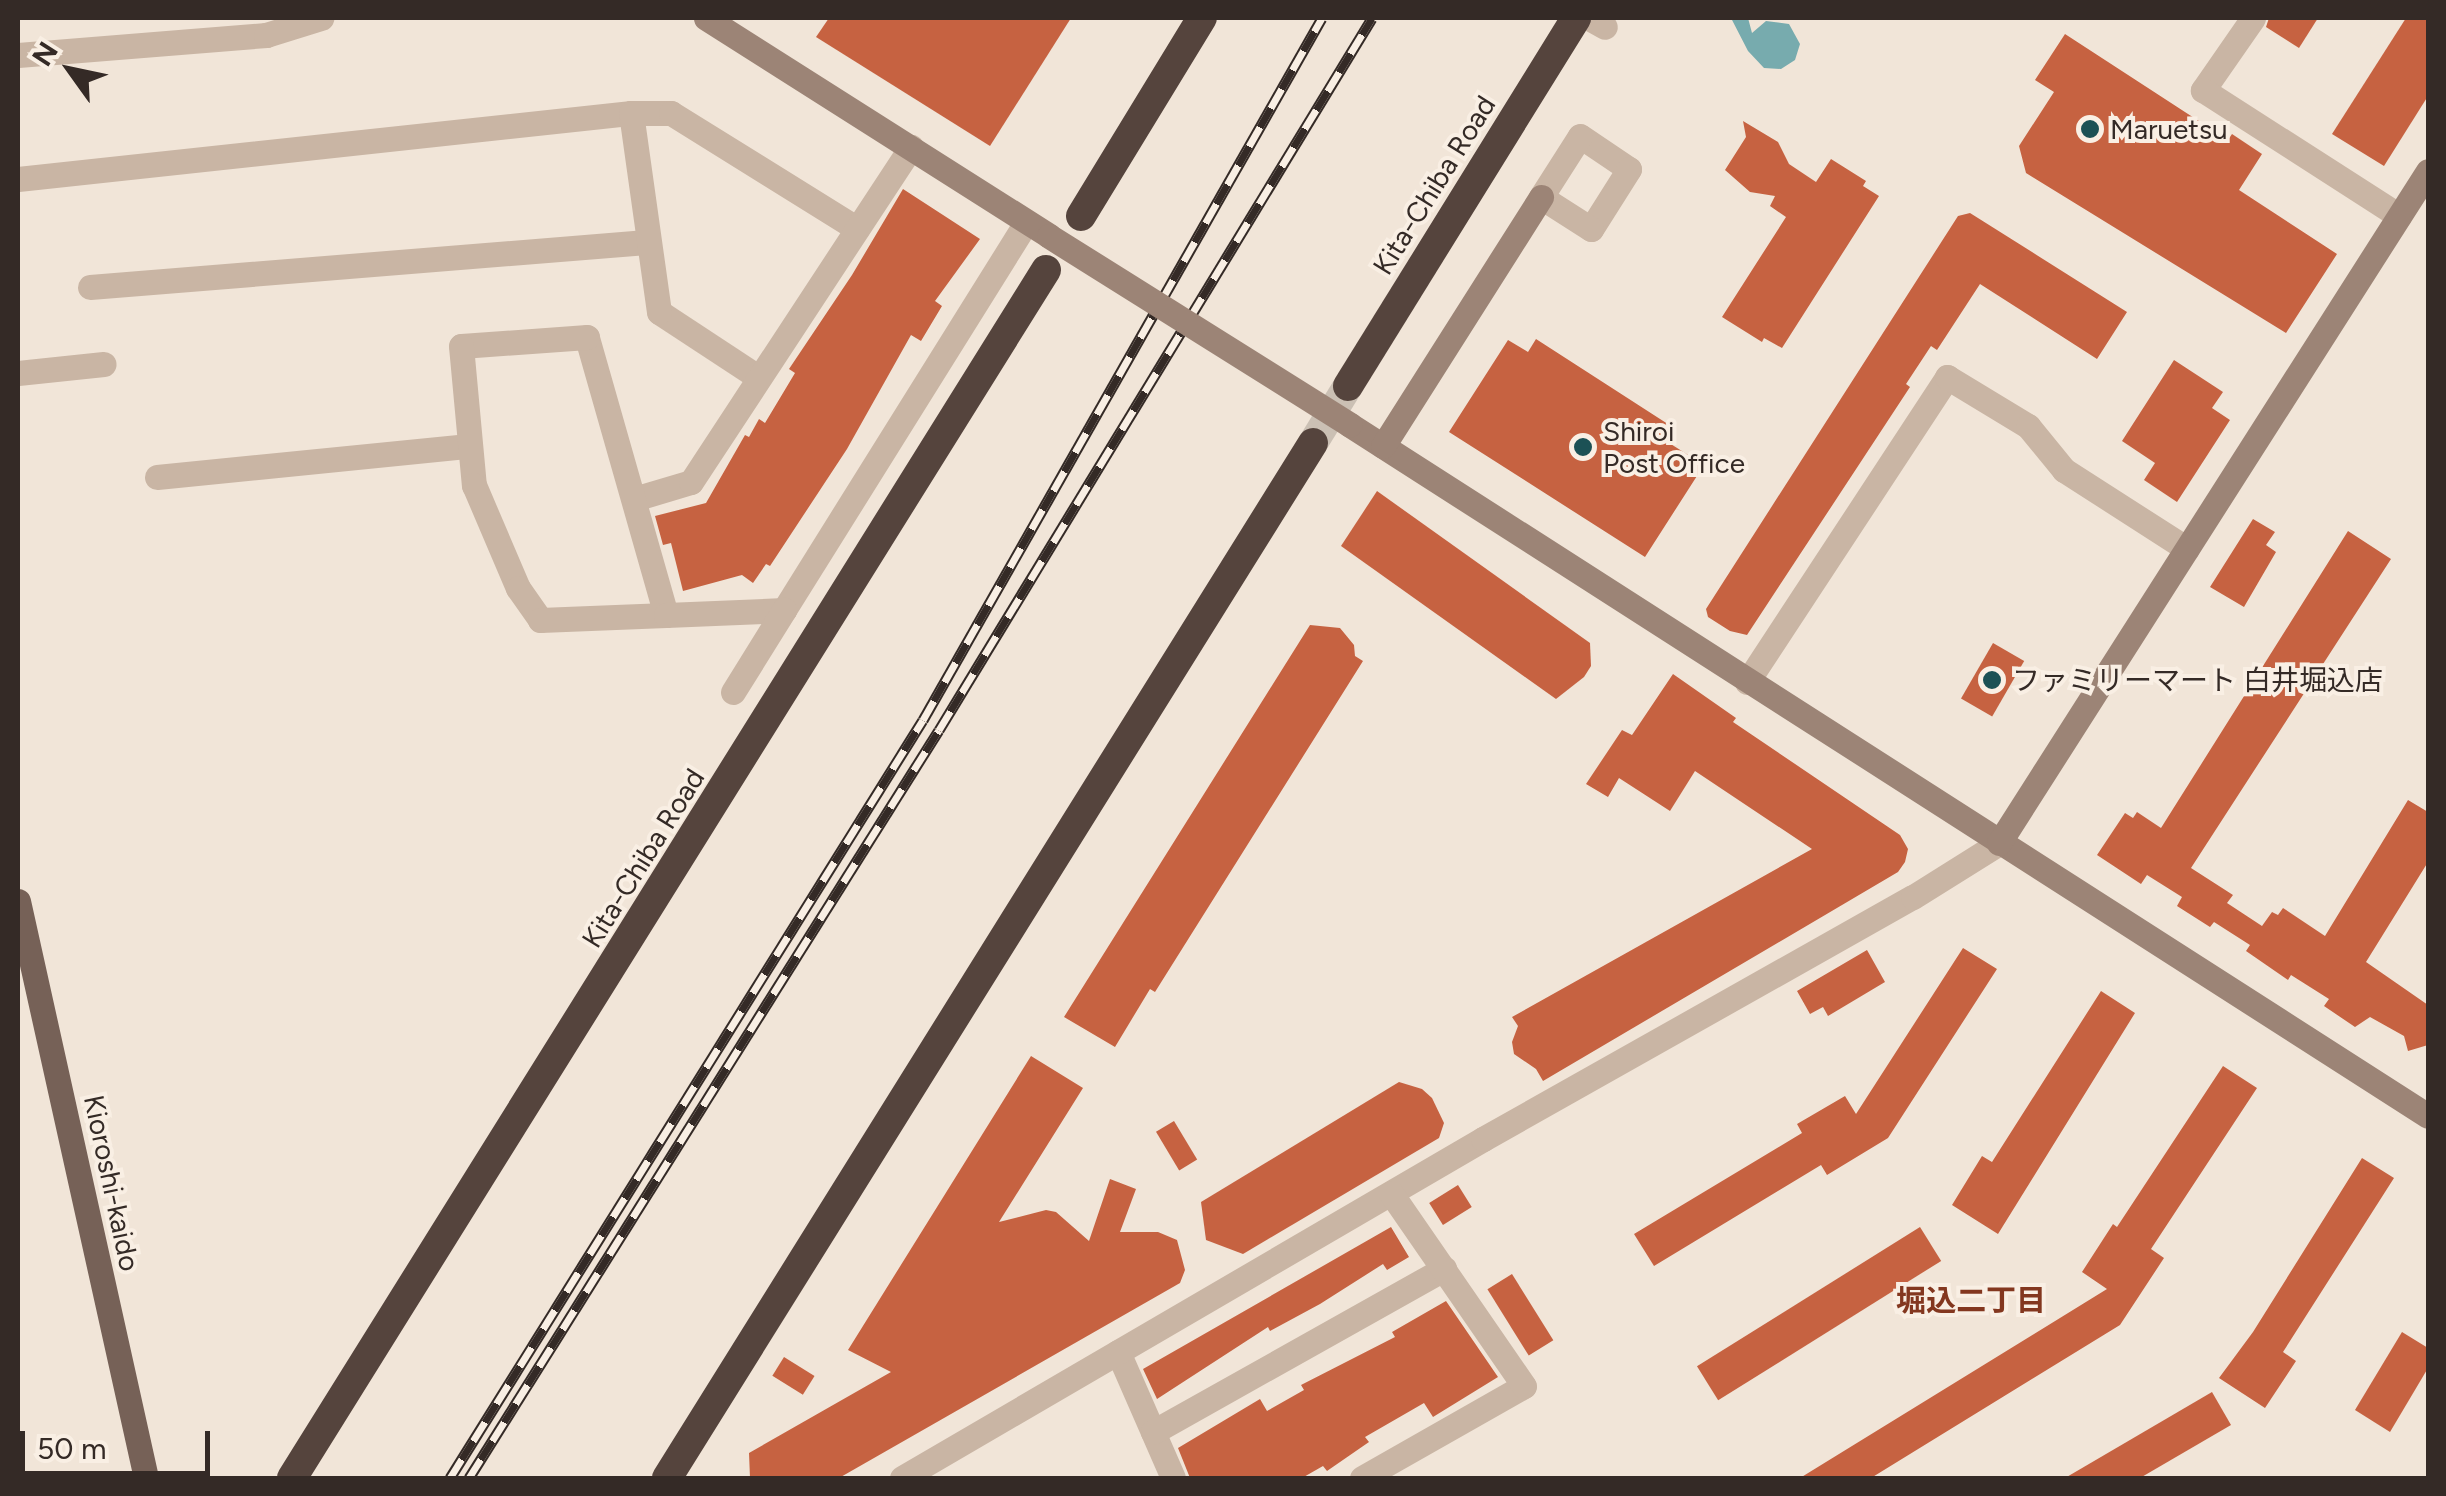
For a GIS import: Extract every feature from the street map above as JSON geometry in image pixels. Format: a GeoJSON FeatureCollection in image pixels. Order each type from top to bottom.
{"type":"FeatureCollection","features":[{"type":"Feature","properties":{"kind":"highway"},"geometry":{"type":"LineString","coordinates":[[1081,216],[1202,18]]}},
{"type":"Feature","properties":{"kind":"highway","name":"Kita-Chiba Road"},"geometry":{"type":"LineString","coordinates":[[1348,386],[1576,18]]}},
{"type":"Feature","properties":{"kind":"highway","name":"Kita-Chiba Road"},"geometry":{"type":"LineString","coordinates":[[292,1478],[1046,270]]}},
{"type":"Feature","properties":{"kind":"highway"},"geometry":{"type":"LineString","coordinates":[[676,1475],[1312,443]]}},
{"type":"Feature","properties":{"kind":"main road","name":"Kioroshi-kaido"},"geometry":{"type":"LineString","coordinates":[[18,901],[146,1478]]}},
{"type":"Feature","properties":{"kind":"street"},"geometry":{"type":"LineString","coordinates":[[18,55],[266,35],[321,18]]}},
{"type":"Feature","properties":{"kind":"street"},"geometry":{"type":"LineString","coordinates":[[706,18],[1383,446],[2428,1116]]}},
{"type":"Feature","properties":{"kind":"street"},"geometry":{"type":"LineString","coordinates":[[2253,18],[2202,90],[2400,216]]}},
{"type":"Feature","properties":{"kind":"street"},"geometry":{"type":"LineString","coordinates":[[18,179],[631,113],[671,113],[857,229]]}},
{"type":"Feature","properties":{"kind":"street"},"geometry":{"type":"LineString","coordinates":[[631,113],[646,242],[659,312],[758,377]]}},
{"type":"Feature","properties":{"kind":"street"},"geometry":{"type":"LineString","coordinates":[[634,499],[690,482],[911,147]]}},
{"type":"Feature","properties":{"kind":"street"},"geometry":{"type":"LineString","coordinates":[[902,1478],[1391,1193],[1913,897],[1999,843],[2428,171]]}},
{"type":"Feature","properties":{"kind":"street"},"geometry":{"type":"LineString","coordinates":[[1383,446],[1541,196]]}},
{"type":"Feature","properties":{"kind":"street"},"geometry":{"type":"LineString","coordinates":[[732,692],[1026,222]]}},
{"type":"Feature","properties":{"kind":"street"},"geometry":{"type":"LineString","coordinates":[[90,287],[646,242]]}},
{"type":"Feature","properties":{"kind":"street"},"geometry":{"type":"LineString","coordinates":[[666,615],[588,338],[461,346],[474,484],[496,541],[530,610],[540,620],[666,615],[784,610]]}},
{"type":"Feature","properties":{"kind":"street"},"geometry":{"type":"LineString","coordinates":[[18,374],[104,364]]}},
{"type":"Feature","properties":{"kind":"street"},"geometry":{"type":"LineString","coordinates":[[1747,682],[1947,377],[2028,426],[2064,470],[2186,550]]}},
{"type":"Feature","properties":{"kind":"street"},"geometry":{"type":"LineString","coordinates":[[157,478],[468,446]]}},
{"type":"Feature","properties":{"kind":"street"},"geometry":{"type":"LineString","coordinates":[[1362,1478],[1524,1386],[1391,1193]]}},
{"type":"Feature","properties":{"kind":"street"},"geometry":{"type":"LineString","coordinates":[[1152,1432],[1444,1269]]}},
{"type":"Feature","properties":{"kind":"street"},"geometry":{"type":"LineString","coordinates":[[1118,1352],[1173,1478]]}},
{"type":"Feature","properties":{"kind":"water"},"geometry":{"type":"Polygon","coordinates":[[[1731,18],[1748,18],[1752,33],[1766,21],[1789,24],[1800,44],[1795,60],[1781,69],[1764,68],[1748,51],[1731,18]]]}},
{"type":"Feature","properties":{"kind":"building"},"geometry":{"type":"Polygon","coordinates":[[[829,18],[1071,18],[990,146],[816,37],[829,18]]]}},
{"type":"Feature","properties":{"kind":"building"},"geometry":{"type":"Polygon","coordinates":[[[2269,18],[2318,18],[2299,48],[2266,27],[2269,18]]]}},
{"type":"Feature","properties":{"kind":"building"},"geometry":{"type":"Polygon","coordinates":[[[2406,18],[2428,18],[2428,96],[2384,166],[2332,134],[2406,18]]]}},
{"type":"Feature","properties":{"kind":"building"},"geometry":{"type":"Polygon","coordinates":[[[2065,34],[2228,140],[2232,134],[2262,154],[2239,190],[2337,254],[2286,333],[2026,173],[2019,146],[2054,92],[2035,80],[2065,34]]]}},
{"type":"Feature","properties":{"kind":"building"},"geometry":{"type":"Polygon","coordinates":[[[1743,121],[1778,142],[1789,164],[1816,182],[1831,159],[1866,181],[1863,186],[1879,196],[1782,348],[1764,338],[1762,342],[1722,317],[1786,217],[1770,206],[1775,196],[1750,192],[1725,170],[1746,137],[1743,121]]]}},
{"type":"Feature","properties":{"kind":"building"},"geometry":{"type":"Polygon","coordinates":[[[903,189],[980,239],[935,301],[942,306],[921,341],[911,335],[847,449],[770,566],[766,564],[753,583],[742,575],[683,591],[671,543],[663,545],[655,516],[706,503],[745,435],[749,437],[759,419],[765,423],[795,373],[789,369],[903,189]]]}},
{"type":"Feature","properties":{"kind":"building"},"geometry":{"type":"Polygon","coordinates":[[[1970,213],[2127,312],[2097,359],[1980,284],[1937,350],[1931,346],[1906,384],[1910,387],[1747,635],[1730,631],[1708,617],[1706,609],[1958,216],[1970,213]]]}},
{"type":"Feature","properties":{"kind":"building"},"geometry":{"type":"Polygon","coordinates":[[[1536,339],[1674,428],[1666,441],[1704,465],[1645,557],[1449,432],[1508,340],[1528,352],[1536,339]]]}},
{"type":"Feature","properties":{"kind":"building"},"geometry":{"type":"Polygon","coordinates":[[[2174,360],[2223,392],[2212,408],[2230,420],[2177,502],[2144,480],[2155,463],[2122,441],[2174,360]]]}},
{"type":"Feature","properties":{"kind":"building"},"geometry":{"type":"Polygon","coordinates":[[[1377,491],[1590,643],[1591,666],[1584,677],[1556,699],[1341,546],[1377,491]]]}},
{"type":"Feature","properties":{"kind":"building"},"geometry":{"type":"Polygon","coordinates":[[[2253,519],[2275,532],[2266,545],[2276,552],[2244,607],[2210,587],[2253,519]]]}},
{"type":"Feature","properties":{"kind":"building"},"geometry":{"type":"Polygon","coordinates":[[[2348,531],[2391,559],[2191,868],[2233,895],[2227,903],[2262,926],[2272,912],[2278,915],[2283,908],[2325,936],[2408,800],[2428,812],[2428,862],[2366,962],[2428,1005],[2428,1045],[2408,1051],[2404,1036],[2370,1017],[2355,1027],[2324,1006],[2329,999],[2291,975],[2288,980],[2246,951],[2250,945],[2214,922],[2210,927],[2177,906],[2182,897],[2147,875],[2141,884],[2097,855],[2125,813],[2133,818],[2137,812],[2161,828],[2348,531]]]}},
{"type":"Feature","properties":{"kind":"building"},"geometry":{"type":"Polygon","coordinates":[[[1310,625],[1340,628],[1354,645],[1355,656],[1363,661],[1155,992],[1150,989],[1115,1047],[1064,1017],[1310,625]]]}},
{"type":"Feature","properties":{"kind":"building","name":"ファミリーマート 白井堀込店"},"geometry":{"type":"Polygon","coordinates":[[[1993,643],[2024,661],[1992,716],[1961,698],[1993,643]]]}},
{"type":"Feature","properties":{"kind":"building"},"geometry":{"type":"Polygon","coordinates":[[[1673,674],[1736,718],[1733,722],[1900,835],[1908,849],[1905,862],[1898,872],[1543,1081],[1536,1069],[1514,1054],[1512,1042],[1518,1026],[1512,1017],[1812,849],[1695,771],[1670,811],[1619,778],[1608,797],[1586,784],[1622,730],[1632,735],[1673,674]]]}},
{"type":"Feature","properties":{"kind":"building"},"geometry":{"type":"Polygon","coordinates":[[[1963,948],[1997,969],[1888,1138],[1827,1175],[1821,1165],[1654,1266],[1634,1234],[1802,1133],[1797,1124],[1845,1096],[1856,1114],[1963,948]]]}},
{"type":"Feature","properties":{"kind":"building"},"geometry":{"type":"Polygon","coordinates":[[[1867,950],[1885,982],[1828,1016],[1823,1007],[1810,1014],[1797,991],[1867,950]]]}},
{"type":"Feature","properties":{"kind":"building"},"geometry":{"type":"Polygon","coordinates":[[[2101,991],[2135,1013],[1998,1234],[1952,1205],[1982,1156],[1992,1162],[2101,991]]]}},
{"type":"Feature","properties":{"kind":"building"},"geometry":{"type":"Polygon","coordinates":[[[1031,1056],[1083,1088],[999,1222],[1046,1210],[1056,1212],[1089,1241],[1110,1179],[1136,1189],[1120,1232],[1158,1232],[1177,1240],[1185,1270],[1180,1283],[839,1478],[750,1478],[749,1453],[891,1372],[848,1350],[1031,1056]]]}},
{"type":"Feature","properties":{"kind":"building"},"geometry":{"type":"Polygon","coordinates":[[[2223,1066],[2257,1088],[2151,1249],[2164,1258],[2120,1325],[1871,1478],[1800,1478],[2107,1289],[2082,1272],[2113,1224],[2117,1227],[2223,1066]]]}},
{"type":"Feature","properties":{"kind":"building"},"geometry":{"type":"Polygon","coordinates":[[[1399,1082],[1422,1089],[1432,1098],[1444,1123],[1439,1138],[1243,1254],[1206,1240],[1201,1202],[1399,1082]]]}},
{"type":"Feature","properties":{"kind":"building"},"geometry":{"type":"Polygon","coordinates":[[[1174,1121],[1197,1160],[1179,1170],[1156,1132],[1174,1121]]]}},
{"type":"Feature","properties":{"kind":"building"},"geometry":{"type":"Polygon","coordinates":[[[2362,1158],[2394,1178],[2283,1352],[2296,1361],[2265,1408],[2219,1378],[2253,1332],[2362,1158]]]}},
{"type":"Feature","properties":{"kind":"building"},"geometry":{"type":"Polygon","coordinates":[[[1458,1185],[1472,1207],[1443,1225],[1429,1203],[1458,1185]]]}},
{"type":"Feature","properties":{"kind":"building"},"geometry":{"type":"Polygon","coordinates":[[[1391,1227],[1409,1257],[1387,1270],[1383,1264],[1320,1304],[1270,1331],[1268,1327],[1157,1399],[1143,1369],[1391,1227]]]}},
{"type":"Feature","properties":{"kind":"building"},"geometry":{"type":"Polygon","coordinates":[[[1920,1227],[1941,1261],[1718,1400],[1697,1366],[1920,1227]]]}},
{"type":"Feature","properties":{"kind":"building"},"geometry":{"type":"Polygon","coordinates":[[[1512,1274],[1553,1340],[1529,1356],[1487,1289],[1512,1274]]]}},
{"type":"Feature","properties":{"kind":"building"},"geometry":{"type":"Polygon","coordinates":[[[1446,1301],[1498,1377],[1433,1417],[1424,1403],[1365,1437],[1369,1442],[1327,1471],[1323,1466],[1302,1478],[1190,1478],[1178,1448],[1260,1399],[1267,1411],[1304,1390],[1301,1385],[1395,1337],[1392,1332],[1446,1301]]]}},
{"type":"Feature","properties":{"kind":"building"},"geometry":{"type":"Polygon","coordinates":[[[2402,1332],[2428,1348],[2428,1368],[2390,1432],[2355,1410],[2402,1332]]]}},
{"type":"Feature","properties":{"kind":"building"},"geometry":{"type":"Polygon","coordinates":[[[784,1357],[815,1376],[803,1395],[772,1376],[784,1357]]]}},
{"type":"Feature","properties":{"kind":"building"},"geometry":{"type":"Polygon","coordinates":[[[2212,1392],[2231,1425],[2140,1478],[2065,1478],[2212,1392]]]}},
{"type":"Feature","properties":{"kind":"tunnel"},"geometry":{"type":"LineString","coordinates":[[1313,443],[1348,386]]}},
{"type":"Feature","properties":{"kind":"railway"},"geometry":{"type":"LineString","coordinates":[[450,1478],[923,720],[1322,18]]}},
{"type":"Feature","properties":{"kind":"railway"},"geometry":{"type":"LineString","coordinates":[[469,1478],[939,730],[1372,18]]}},
{"type":"Feature","properties":{"kind":"place","name":"Maruetsu"},"geometry":{"type":"Point","coordinates":[2090,129]}},
{"type":"Feature","properties":{"kind":"place","name":"Shiroi Post Office"},"geometry":{"type":"Point","coordinates":[1583,447]}},
{"type":"Feature","properties":{"kind":"place","name":"ファミリーマート 白井堀込店"},"geometry":{"type":"Point","coordinates":[1992,680]}},
{"type":"Feature","properties":{"kind":"district","name":"堀込二丁目"},"geometry":{"type":"Point","coordinates":[1971,1301]}}]}
